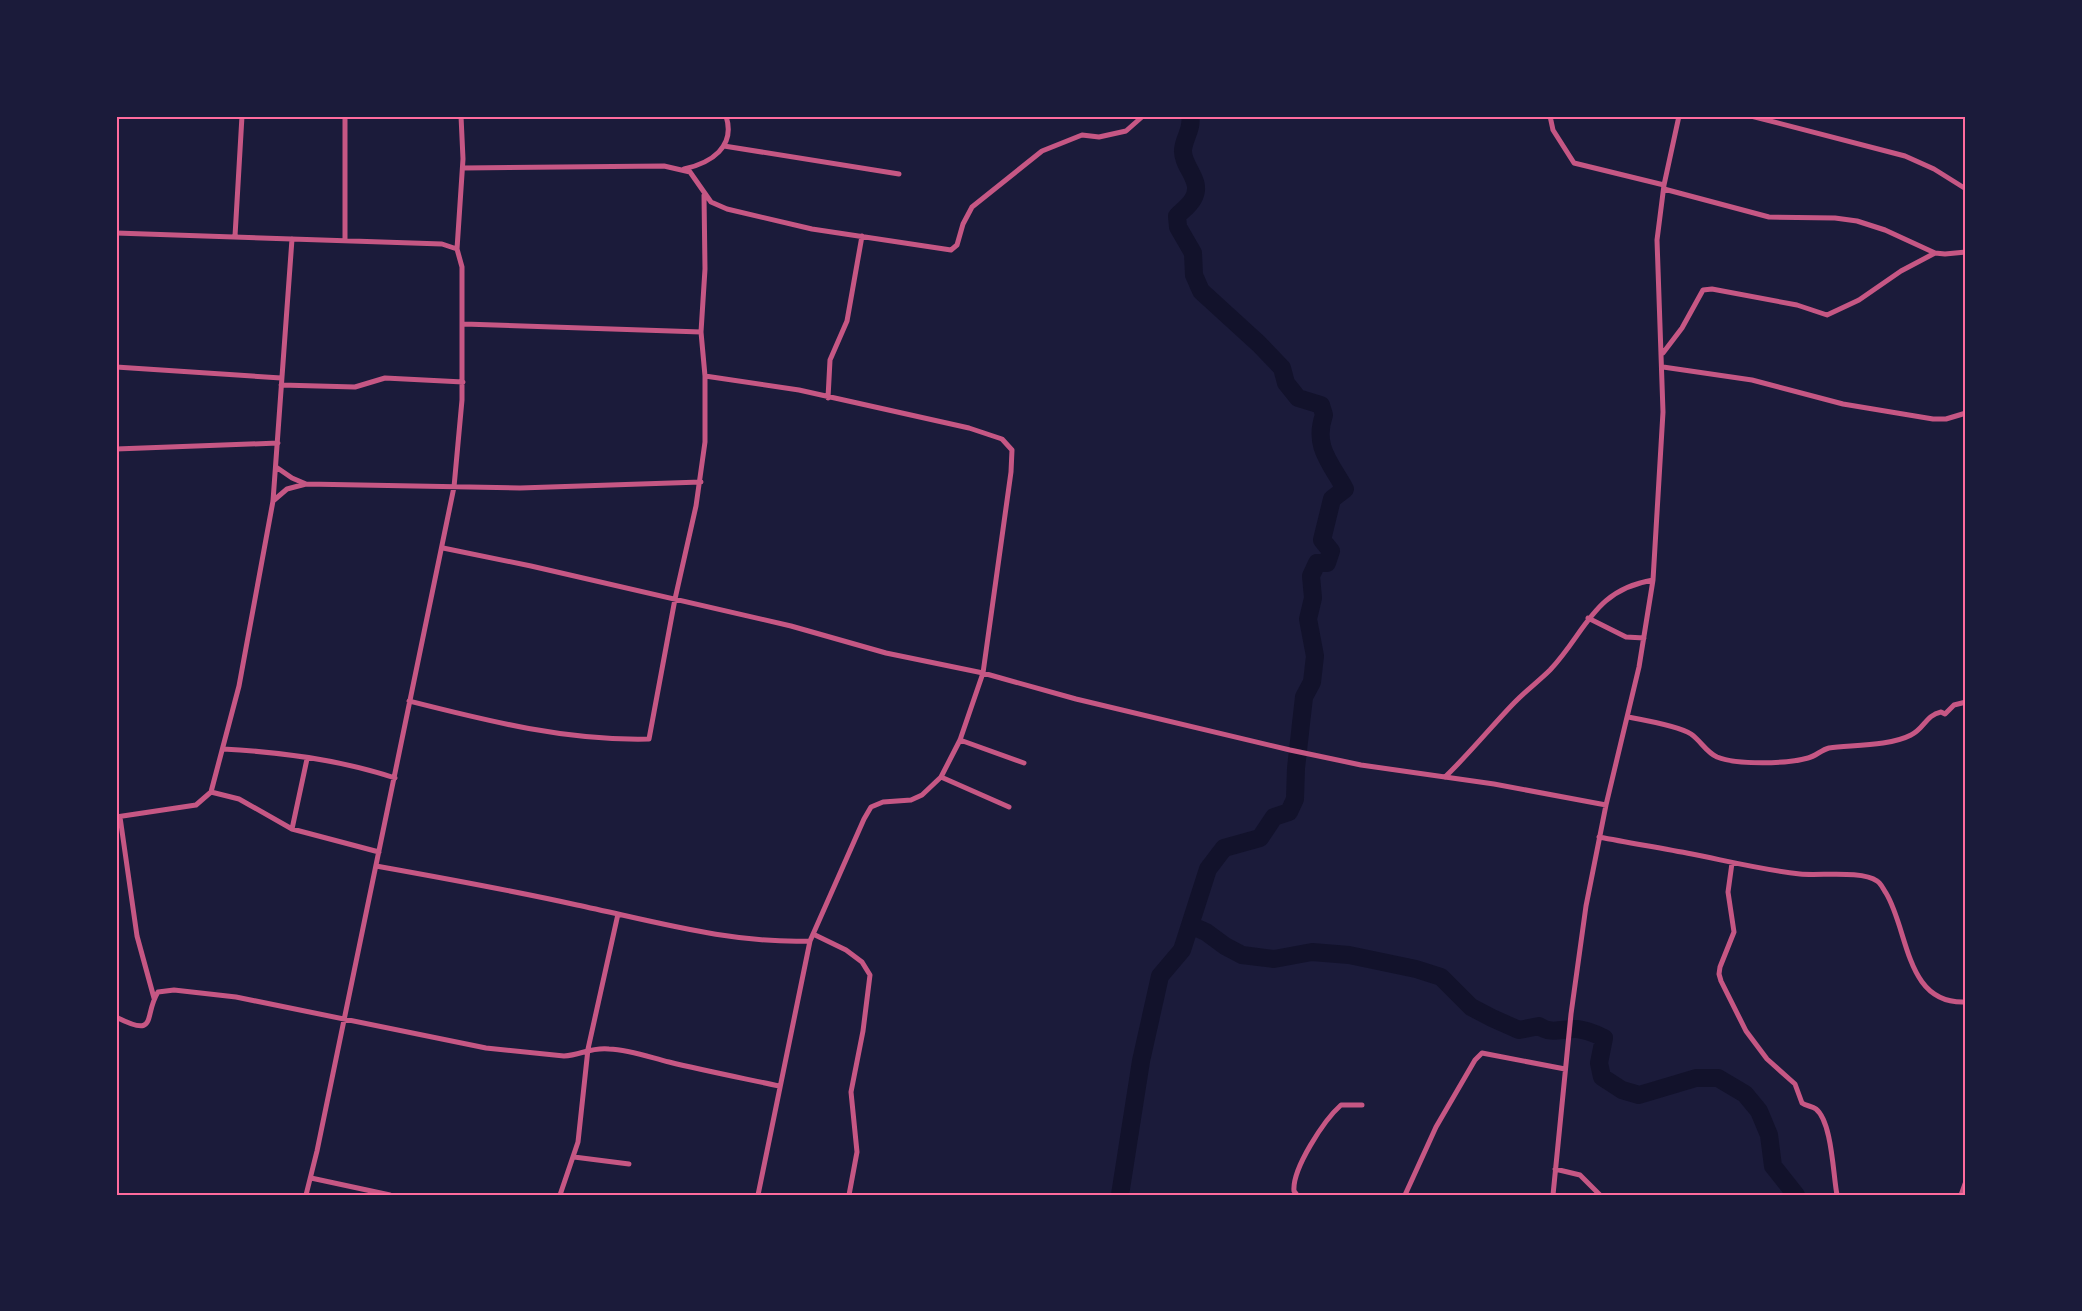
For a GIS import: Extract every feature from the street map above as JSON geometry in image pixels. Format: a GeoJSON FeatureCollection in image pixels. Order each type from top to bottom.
{"type":"FeatureCollection","features":[{"type":"Feature","properties":{"kind":"street"},"geometry":{"type":"LineString","coordinates":[[235,236],[242,116]]}},
{"type":"Feature","properties":{"kind":"street"},"geometry":{"type":"LineString","coordinates":[[345,116],[346,240]]}},
{"type":"Feature","properties":{"kind":"street"},"geometry":{"type":"LineString","coordinates":[[306,1195],[395,778],[409,701],[454,487],[463,382],[462,266],[457,249],[463,168],[461,116]]}},
{"type":"Feature","properties":{"kind":"street"},"geometry":{"type":"LineString","coordinates":[[463,168],[664,166],[684,169],[710,160],[724,146],[729,134],[726,116]]}},
{"type":"Feature","properties":{"kind":"street"},"geometry":{"type":"LineString","coordinates":[[684,169],[696,178],[704,195],[711,202],[727,209],[812,229],[952,250],[957,245],[963,224],[972,207],[1042,150],[1082,135],[1099,136],[1126,131],[1143,116]]}},
{"type":"Feature","properties":{"kind":"street"},"geometry":{"type":"LineString","coordinates":[[1550,116],[1556,134],[1574,163],[1769,218],[1835,218],[1857,221],[1885,230],[1935,253],[1966,252]]}},
{"type":"Feature","properties":{"kind":"street"},"geometry":{"type":"LineString","coordinates":[[1553,1195],[1571,1014],[1599,837],[1628,716],[1644,638],[1653,580],[1661,473],[1663,367],[1657,264],[1658,240],[1664,187],[1679,116]]}},
{"type":"Feature","properties":{"kind":"street"},"geometry":{"type":"LineString","coordinates":[[1751,116],[1906,156],[1934,169],[1966,189]]}},
{"type":"Feature","properties":{"kind":"street"},"geometry":{"type":"LineString","coordinates":[[724,146],[899,174]]}},
{"type":"Feature","properties":{"kind":"street"},"geometry":{"type":"LineString","coordinates":[[409,701],[534,731],[616,740],[649,739],[701,482],[705,442],[705,376],[701,332],[705,269],[704,195]]}},
{"type":"Feature","properties":{"kind":"street"},"geometry":{"type":"LineString","coordinates":[[116,233],[442,244],[457,249]]}},
{"type":"Feature","properties":{"kind":"street"},"geometry":{"type":"LineString","coordinates":[[828,398],[830,360],[847,321],[862,236]]}},
{"type":"Feature","properties":{"kind":"street"},"geometry":{"type":"LineString","coordinates":[[154,998],[137,936],[118,817],[196,805],[211,792],[239,686],[273,501],[292,239]]}},
{"type":"Feature","properties":{"kind":"street"},"geometry":{"type":"LineString","coordinates":[[1662,353],[1682,328],[1704,290],[1712,289],[1773,300],[1827,315],[1859,300],[1900,271],[1935,253]]}},
{"type":"Feature","properties":{"kind":"street"},"geometry":{"type":"LineString","coordinates":[[464,324],[701,332]]}},
{"type":"Feature","properties":{"kind":"street"},"geometry":{"type":"LineString","coordinates":[[1663,367],[1752,380],[1843,404],[1932,419],[1946,419],[1966,413]]}},
{"type":"Feature","properties":{"kind":"street"},"geometry":{"type":"LineString","coordinates":[[116,368],[281,378]]}},
{"type":"Feature","properties":{"kind":"street"},"geometry":{"type":"LineString","coordinates":[[705,376],[799,390],[969,428],[1002,438],[1012,450],[1012,466],[983,673],[960,740],[941,778],[922,795],[911,800],[883,802],[871,808],[864,819],[813,934],[779,1086],[758,1195]]}},
{"type":"Feature","properties":{"kind":"street"},"geometry":{"type":"LineString","coordinates":[[281,385],[355,387],[385,378],[463,382]]}},
{"type":"Feature","properties":{"kind":"street"},"geometry":{"type":"LineString","coordinates":[[116,449],[278,444]]}},
{"type":"Feature","properties":{"kind":"street"},"geometry":{"type":"LineString","coordinates":[[276,467],[292,478],[306,484]]}},
{"type":"Feature","properties":{"kind":"street"},"geometry":{"type":"LineString","coordinates":[[273,501],[288,489],[306,484],[538,488],[701,482]]}},
{"type":"Feature","properties":{"kind":"street"},"geometry":{"type":"LineString","coordinates":[[442,548],[791,626],[886,652],[983,673],[1076,699],[1290,750],[1361,765],[1494,784],[1606,804]]}},
{"type":"Feature","properties":{"kind":"street"},"geometry":{"type":"LineString","coordinates":[[1445,778],[1474,749],[1513,704],[1549,670],[1588,618],[1616,592],[1638,583],[1653,580]]}},
{"type":"Feature","properties":{"kind":"street"},"geometry":{"type":"LineString","coordinates":[[1588,618],[1626,637],[1644,638]]}},
{"type":"Feature","properties":{"kind":"street"},"geometry":{"type":"LineString","coordinates":[[1628,716],[1685,731],[1697,739],[1712,755],[1727,760],[1785,761],[1810,758],[1819,751],[1829,748],[1902,739],[1918,730],[1930,715],[1941,712],[1945,714],[1954,705],[1966,702]]}},
{"type":"Feature","properties":{"kind":"street"},"geometry":{"type":"LineString","coordinates":[[960,740],[1024,763]]}},
{"type":"Feature","properties":{"kind":"street"},"geometry":{"type":"LineString","coordinates":[[223,749],[307,759],[366,770],[395,778]]}},
{"type":"Feature","properties":{"kind":"street"},"geometry":{"type":"LineString","coordinates":[[292,829],[307,759]]}},
{"type":"Feature","properties":{"kind":"street"},"geometry":{"type":"LineString","coordinates":[[941,778],[1009,807]]}},
{"type":"Feature","properties":{"kind":"street"},"geometry":{"type":"LineString","coordinates":[[211,792],[239,799],[292,829],[379,852]]}},
{"type":"Feature","properties":{"kind":"street"},"geometry":{"type":"LineString","coordinates":[[1599,837],[1732,863],[1802,874],[1866,875],[1879,882],[1897,916],[1906,948],[1926,988],[1935,996],[1946,1000],[1966,1002]]}},
{"type":"Feature","properties":{"kind":"street"},"geometry":{"type":"LineString","coordinates":[[1732,863],[1728,892],[1734,932],[1718,974],[1755,1044],[1767,1059],[1795,1084],[1802,1103],[1815,1108],[1822,1118],[1828,1136],[1837,1195]]}},
{"type":"Feature","properties":{"kind":"street"},"geometry":{"type":"LineString","coordinates":[[376,866],[528,894],[618,914],[751,939],[810,941]]}},
{"type":"Feature","properties":{"kind":"street"},"geometry":{"type":"LineString","coordinates":[[560,1195],[574,1157],[584,1099],[588,1049],[618,914]]}},
{"type":"Feature","properties":{"kind":"street"},"geometry":{"type":"LineString","coordinates":[[813,934],[846,950],[862,962],[870,975],[863,1032],[851,1092],[858,1152],[849,1195]]}},
{"type":"Feature","properties":{"kind":"street"},"geometry":{"type":"LineString","coordinates":[[116,1017],[136,1026],[144,1026],[149,1022],[154,998],[158,992],[174,990],[255,1000],[343,1020],[514,1051],[564,1056],[573,1056],[588,1049],[608,1048],[635,1052],[779,1086]]}},
{"type":"Feature","properties":{"kind":"street"},"geometry":{"type":"LineString","coordinates":[[1405,1195],[1440,1120],[1474,1060],[1482,1053],[1565,1069]]}},
{"type":"Feature","properties":{"kind":"street"},"geometry":{"type":"LineString","coordinates":[[1297,1195],[1294,1191],[1294,1176],[1330,1117],[1340,1105],[1362,1105]]}},
{"type":"Feature","properties":{"kind":"street"},"geometry":{"type":"LineString","coordinates":[[574,1157],[629,1164]]}},
{"type":"Feature","properties":{"kind":"street"},"geometry":{"type":"LineString","coordinates":[[1555,1169],[1580,1174],[1600,1195]]}},
{"type":"Feature","properties":{"kind":"street"},"geometry":{"type":"LineString","coordinates":[[311,1178],[390,1195]]}},
{"type":"Feature","properties":{"kind":"street"},"geometry":{"type":"LineString","coordinates":[[1961,1195],[1966,1181]]}},
{"type":"Feature","properties":{"kind":"waterway"},"geometry":{"type":"LineString","coordinates":[[1120,1195],[1141,1061],[1160,976],[1182,950],[1208,869],[1224,848],[1260,838],[1274,817],[1289,812],[1295,799],[1296,768],[1304,697],[1312,682],[1315,656],[1308,619],[1313,598],[1311,576],[1317,563],[1327,563],[1331,551],[1322,540],[1332,499],[1345,489],[1329,462],[1322,445],[1321,426],[1324,415],[1321,405],[1298,398],[1286,383],[1282,368],[1259,344],[1201,291],[1194,275],[1193,253],[1178,227],[1177,216],[1190,203],[1196,192],[1196,186],[1183,150],[1190,125],[1190,116]]}},
{"type":"Feature","properties":{"kind":"waterway"},"geometry":{"type":"LineString","coordinates":[[1190,925],[1206,932],[1225,946],[1242,955],[1274,959],[1312,952],[1349,955],[1416,969],[1441,977],[1471,1007],[1519,1030],[1539,1026],[1548,1030],[1584,1030],[1604,1038],[1599,1063],[1602,1077],[1622,1090],[1639,1095],[1696,1078],[1718,1078],[1745,1094],[1759,1111],[1769,1135],[1773,1166],[1796,1195]]}}]}
